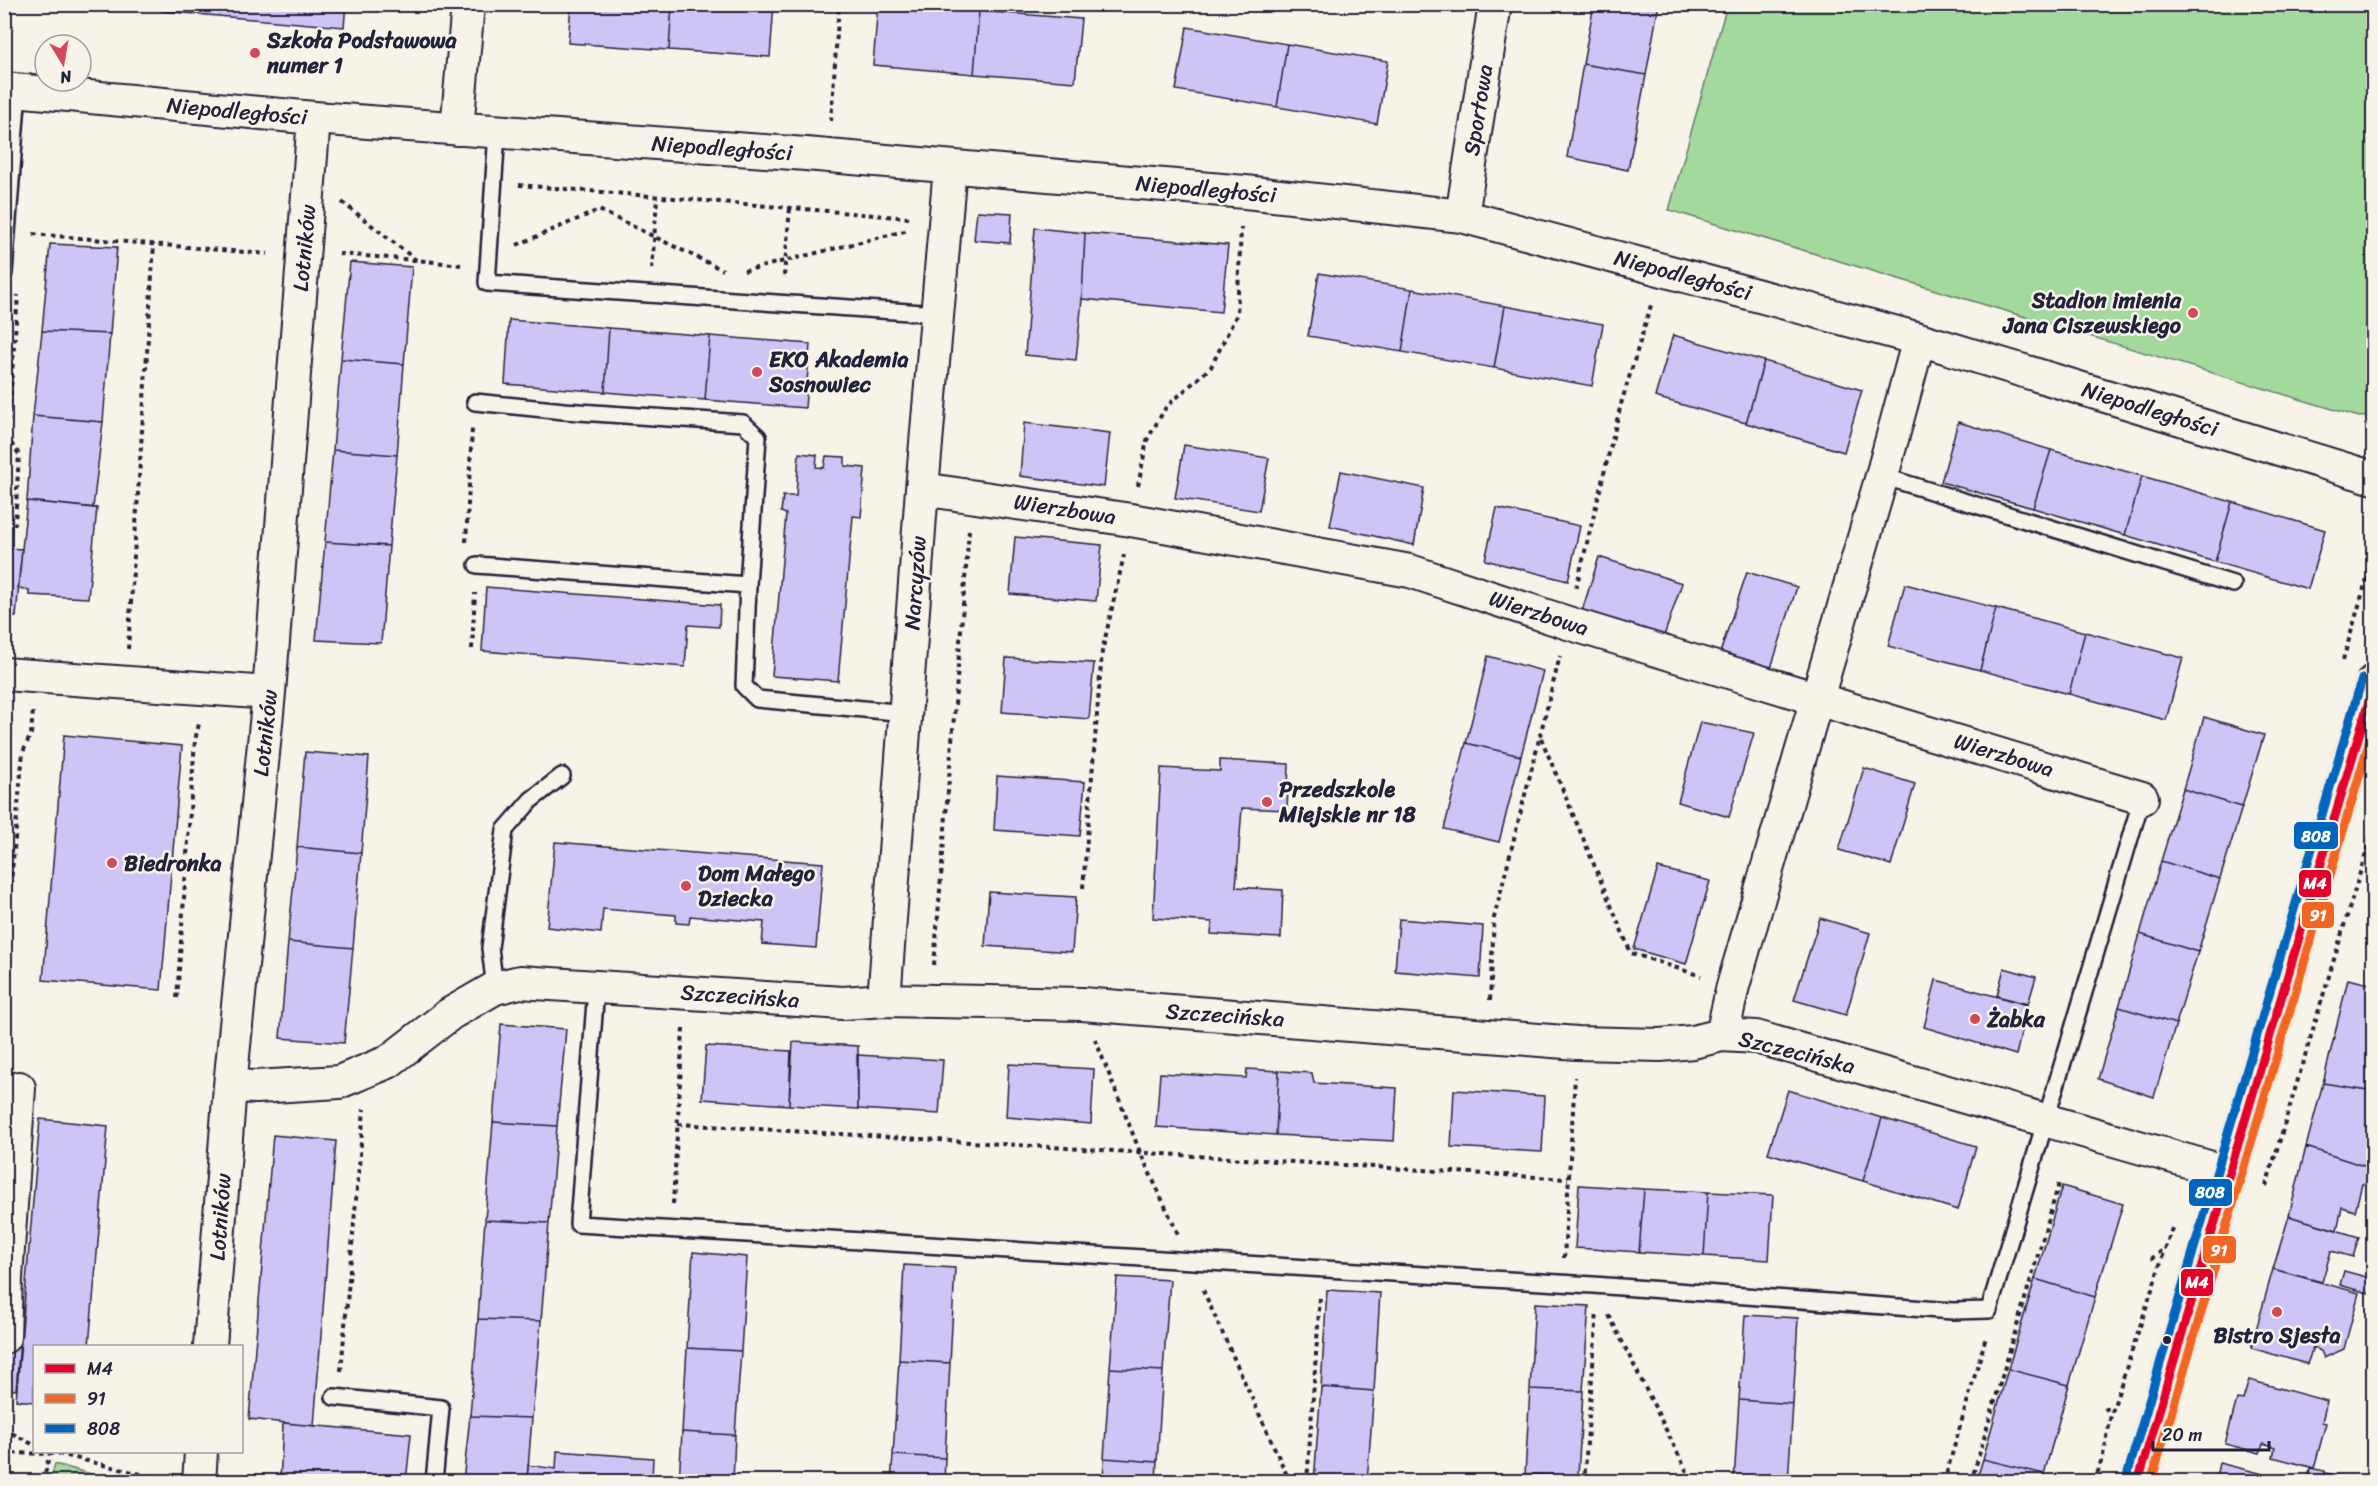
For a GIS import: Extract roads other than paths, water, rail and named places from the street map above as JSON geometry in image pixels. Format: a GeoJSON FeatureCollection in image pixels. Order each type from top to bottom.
{"type":"FeatureCollection","features":[{"type":"Feature","properties":{"kind":"street"},"geometry":{"type":"LineString","coordinates":[[457,129],[468,4]]}},
{"type":"Feature","properties":{"kind":"street","name":"Sportowa"},"geometry":{"type":"LineString","coordinates":[[1462,216],[1495,4]]}},
{"type":"Feature","properties":{"kind":"street","name":"Niepodległości"},"geometry":{"type":"LineString","coordinates":[[11,90],[314,118],[806,154],[1245,192],[1462,216],[1919,339],[2373,478]]}},
{"type":"Feature","properties":{"kind":"street","name":"Lotników"},"geometry":{"type":"LineString","coordinates":[[210,1345],[230,1086],[269,693],[314,118]]}},
{"type":"Feature","properties":{"kind":"street","name":"Narcyzów"},"geometry":{"type":"LineString","coordinates":[[884,1000],[921,489],[950,167]]}},
{"type":"Feature","properties":{"kind":"street"},"geometry":{"type":"LineString","coordinates":[[1722,1035],[1733,986],[1882,476],[1919,339]]}},
{"type":"Feature","properties":{"kind":"street","name":"Wierzbowa"},"geometry":{"type":"LineString","coordinates":[[921,489],[1131,520],[1410,571],[1568,623],[2142,798]]}},
{"type":"Feature","properties":{"kind":"street"},"geometry":{"type":"LineString","coordinates":[[20,675],[269,693]]}},
{"type":"Feature","properties":{"kind":"street"},"geometry":{"type":"LineString","coordinates":[[2138,1482],[2373,682]]}},
{"type":"Feature","properties":{"kind":"street","name":"Szczecińska"},"geometry":{"type":"LineString","coordinates":[[230,1086],[256,1087],[339,1082],[388,1062],[450,1014],[495,988],[520,982],[843,1003],[884,1000],[1082,1004],[1577,1043],[1660,1045],[1693,1042],[1722,1035],[1756,1037],[2229,1173]]}},
{"type":"Feature","properties":{"kind":"street"},"geometry":{"type":"LineString","coordinates":[[4,1337],[19,1088]]}},
{"type":"Feature","properties":{"kind":"street"},"geometry":{"type":"LineString","coordinates":[[199,1482],[201,1453]]}},
{"type":"Feature","properties":{"kind":"lane"},"geometry":{"type":"LineString","coordinates":[[4,273],[9,232],[11,90]]}},
{"type":"Feature","properties":{"kind":"lane"},"geometry":{"type":"LineString","coordinates":[[498,132],[488,269],[650,294],[782,305],[938,314]]}},
{"type":"Feature","properties":{"kind":"lane"},"geometry":{"type":"LineString","coordinates":[[475,402],[586,413],[743,423],[758,437],[744,686],[757,699],[906,713]]}},
{"type":"Feature","properties":{"kind":"lane"},"geometry":{"type":"LineString","coordinates":[[1882,476],[2233,584]]}},
{"type":"Feature","properties":{"kind":"lane"},"geometry":{"type":"LineString","coordinates":[[477,565],[748,585]]}},
{"type":"Feature","properties":{"kind":"lane"},"geometry":{"type":"LineString","coordinates":[[495,988],[490,948],[505,830],[531,800],[562,776]]}},
{"type":"Feature","properties":{"kind":"lane"},"geometry":{"type":"LineString","coordinates":[[596,988],[578,1224],[1562,1283],[1596,1289],[1953,1311],[1989,1310],[2142,798]]}},
{"type":"Feature","properties":{"kind":"lane"},"geometry":{"type":"LineString","coordinates":[[336,1397],[441,1408],[434,1482]]}},
{"type":"Feature","properties":{"kind":"place","name":"Szkoła Podstawowa numer 1"},"geometry":{"type":"Point","coordinates":[255,53]}},
{"type":"Feature","properties":{"kind":"place","name":"Stadion imienia Jana Ciszewskiego"},"geometry":{"type":"Point","coordinates":[2193,313]}},
{"type":"Feature","properties":{"kind":"place","name":"EKO Akademia Sosnowiec"},"geometry":{"type":"Point","coordinates":[757,372]}},
{"type":"Feature","properties":{"kind":"place","name":"Przedszkole Miejskie nr 18"},"geometry":{"type":"Point","coordinates":[1267,802]}},
{"type":"Feature","properties":{"kind":"place","name":"Biedronka"},"geometry":{"type":"Point","coordinates":[112,863]}},
{"type":"Feature","properties":{"kind":"place","name":"Dom Małego Dziecka"},"geometry":{"type":"Point","coordinates":[686,886]}},
{"type":"Feature","properties":{"kind":"place","name":"Żabka"},"geometry":{"type":"Point","coordinates":[1975,1019]}},
{"type":"Feature","properties":{"kind":"place","name":"Bistro Sjesta"},"geometry":{"type":"Point","coordinates":[2277,1312]}}]}
